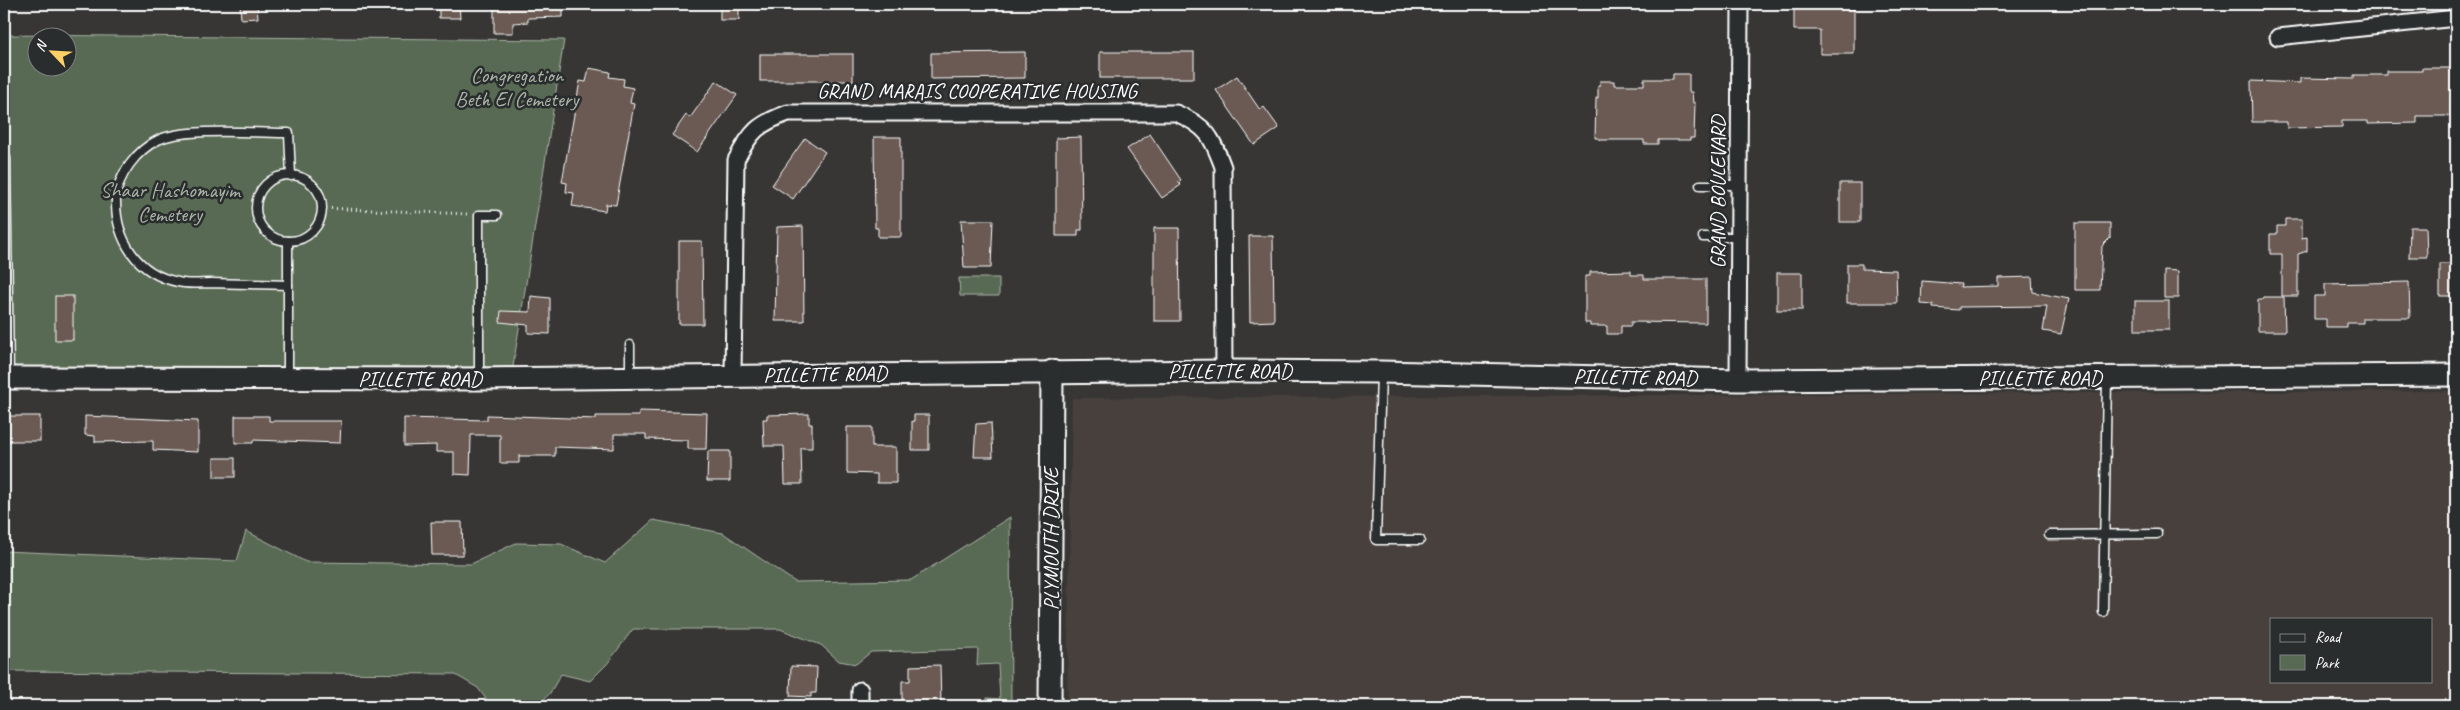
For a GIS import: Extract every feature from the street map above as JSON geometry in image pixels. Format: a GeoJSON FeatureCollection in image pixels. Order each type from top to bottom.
{"type":"FeatureCollection","features":[{"type":"Feature","properties":{"kind":"street","name":"GRAND BOULEVARD"},"geometry":{"type":"LineString","coordinates":[[1738,380],[1740,4]]}},
{"type":"Feature","properties":{"kind":"street"},"geometry":{"type":"LineString","coordinates":[[2278,36],[2456,18]]}},
{"type":"Feature","properties":{"kind":"street","name":"GRAND MARAIS COOPERATIVE HOUSING"},"geometry":{"type":"LineString","coordinates":[[733,375],[736,160],[747,138],[765,121],[788,112],[1176,113],[1197,122],[1213,138],[1223,167],[1224,371]]}},
{"type":"Feature","properties":{"kind":"street","name":"PILLETTE ROAD"},"geometry":{"type":"LineString","coordinates":[[6,378],[479,379],[1052,371],[1381,372],[1738,380],[2456,375]]}},
{"type":"Feature","properties":{"kind":"street","name":"PLYMOUTH DRIVE"},"geometry":{"type":"LineString","coordinates":[[1050,706],[1052,371]]}},
{"type":"Feature","properties":{"kind":"street"},"geometry":{"type":"LineString","coordinates":[[860,690],[860,706]]}},
{"type":"Feature","properties":{"kind":"lane"},"geometry":{"type":"LineString","coordinates":[[288,285],[178,283],[156,275],[137,260],[123,240],[116,218],[116,194],[125,171],[139,152],[158,140],[180,133],[289,133],[291,176]]}},
{"type":"Feature","properties":{"kind":"lane"},"geometry":{"type":"LineString","coordinates":[[6,158],[6,378]]}},
{"type":"Feature","properties":{"kind":"lane"},"geometry":{"type":"LineString","coordinates":[[280,176],[291,176],[302,178],[312,185],[318,194],[321,208],[316,226],[309,234],[299,239],[288,241],[268,234],[261,227],[256,207],[260,192],[271,181],[280,176]]}},
{"type":"Feature","properties":{"kind":"lane"},"geometry":{"type":"LineString","coordinates":[[1700,185],[1739,185]]}},
{"type":"Feature","properties":{"kind":"lane"},"geometry":{"type":"LineString","coordinates":[[479,379],[480,214],[496,215]]}},
{"type":"Feature","properties":{"kind":"lane"},"geometry":{"type":"LineString","coordinates":[[1703,237],[1739,237]]}},
{"type":"Feature","properties":{"kind":"lane"},"geometry":{"type":"LineString","coordinates":[[288,241],[288,379]]}},
{"type":"Feature","properties":{"kind":"lane"},"geometry":{"type":"LineString","coordinates":[[630,345],[630,377]]}},
{"type":"Feature","properties":{"kind":"lane"},"geometry":{"type":"LineString","coordinates":[[1381,372],[1376,540],[1420,540]]}},
{"type":"Feature","properties":{"kind":"lane"},"geometry":{"type":"LineString","coordinates":[[2103,612],[2107,377]]}},
{"type":"Feature","properties":{"kind":"lane"},"geometry":{"type":"LineString","coordinates":[[2049,535],[2157,534]]}},
{"type":"Feature","properties":{"kind":"path"},"geometry":{"type":"LineString","coordinates":[[321,208],[480,214]]}},
{"type":"Feature","properties":{"kind":"shaded area"},"geometry":{"type":"Polygon","coordinates":[[[2456,391],[2456,706],[1067,706],[1072,398],[2456,391]]]}},
{"type":"Feature","properties":{"kind":"green space","name":"Shaar Hashomayim Cemetery"},"geometry":{"type":"Polygon","coordinates":[[[4,35],[28,35],[28,78],[78,78],[78,36],[564,40],[513,367],[4,369],[4,35]]]}},
{"type":"Feature","properties":{"kind":"green space"},"geometry":{"type":"Polygon","coordinates":[[[959,278],[999,278],[999,296],[960,296],[959,278]]]}},
{"type":"Feature","properties":{"kind":"green space"},"geometry":{"type":"Polygon","coordinates":[[[1010,517],[1011,706],[986,706],[987,698],[1000,699],[998,664],[977,665],[978,649],[871,652],[856,664],[839,661],[821,645],[780,629],[633,629],[607,664],[590,681],[561,674],[550,693],[538,706],[491,706],[478,688],[454,674],[4,671],[4,551],[237,561],[246,531],[306,562],[471,564],[516,543],[561,544],[605,563],[653,520],[723,533],[795,582],[911,580],[1010,517]]]}},
{"type":"Feature","properties":{"kind":"building"},"geometry":{"type":"Polygon","coordinates":[[[240,4],[257,4],[258,18],[241,19],[240,4]]]}},
{"type":"Feature","properties":{"kind":"building"},"geometry":{"type":"Polygon","coordinates":[[[439,4],[459,4],[460,18],[439,18],[439,4]]]}},
{"type":"Feature","properties":{"kind":"building"},"geometry":{"type":"Polygon","coordinates":[[[494,4],[563,4],[563,17],[528,18],[528,22],[513,23],[513,33],[494,33],[494,4]]]}},
{"type":"Feature","properties":{"kind":"building"},"geometry":{"type":"Polygon","coordinates":[[[720,4],[739,4],[739,20],[720,20],[720,4]]]}},
{"type":"Feature","properties":{"kind":"building"},"geometry":{"type":"Polygon","coordinates":[[[1794,9],[1854,9],[1854,54],[1820,54],[1820,30],[1794,30],[1794,9]]]}},
{"type":"Feature","properties":{"kind":"building"},"geometry":{"type":"Polygon","coordinates":[[[1025,52],[1025,78],[931,79],[931,53],[1025,52]]]}},
{"type":"Feature","properties":{"kind":"building"},"geometry":{"type":"Polygon","coordinates":[[[1100,52],[1194,52],[1194,78],[1100,78],[1100,52]]]}},
{"type":"Feature","properties":{"kind":"building"},"geometry":{"type":"Polygon","coordinates":[[[760,54],[853,54],[853,81],[760,81],[760,54]]]}},
{"type":"Feature","properties":{"kind":"building"},"geometry":{"type":"Polygon","coordinates":[[[589,68],[610,72],[609,77],[624,79],[623,86],[633,88],[630,103],[634,104],[616,205],[606,204],[605,211],[572,206],[574,193],[566,192],[567,183],[562,182],[580,81],[586,82],[589,68]]]}},
{"type":"Feature","properties":{"kind":"building"},"geometry":{"type":"Polygon","coordinates":[[[2422,68],[2456,68],[2456,104],[2451,104],[2451,116],[2417,116],[2417,123],[2368,124],[2368,121],[2342,121],[2342,127],[2287,128],[2287,122],[2252,122],[2251,81],[2300,83],[2300,78],[2354,79],[2354,75],[2387,75],[2387,71],[2422,71],[2422,68]]]}},
{"type":"Feature","properties":{"kind":"building"},"geometry":{"type":"Polygon","coordinates":[[[1673,74],[1689,74],[1689,92],[1692,92],[1693,103],[1695,103],[1694,138],[1690,138],[1690,140],[1658,140],[1658,144],[1644,144],[1644,140],[1599,140],[1599,138],[1595,138],[1596,98],[1598,98],[1598,85],[1600,85],[1600,81],[1614,81],[1614,85],[1644,85],[1644,79],[1673,79],[1673,74]]]}},
{"type":"Feature","properties":{"kind":"building"},"geometry":{"type":"Polygon","coordinates":[[[1237,76],[1260,110],[1264,107],[1279,128],[1254,145],[1216,90],[1237,76]]]}},
{"type":"Feature","properties":{"kind":"building"},"geometry":{"type":"Polygon","coordinates":[[[716,81],[737,95],[697,152],[672,135],[686,115],[690,118],[716,81]]]}},
{"type":"Feature","properties":{"kind":"building"},"geometry":{"type":"Polygon","coordinates":[[[1150,134],[1181,180],[1178,182],[1181,185],[1162,198],[1127,149],[1150,134]]]}},
{"type":"Feature","properties":{"kind":"building"},"geometry":{"type":"Polygon","coordinates":[[[874,137],[901,137],[901,237],[878,237],[878,228],[875,228],[874,137]]]}},
{"type":"Feature","properties":{"kind":"building"},"geometry":{"type":"Polygon","coordinates":[[[1081,137],[1082,230],[1078,230],[1078,236],[1056,236],[1056,138],[1081,137]]]}},
{"type":"Feature","properties":{"kind":"building"},"geometry":{"type":"Polygon","coordinates":[[[805,138],[825,152],[793,199],[772,185],[805,138]]]}},
{"type":"Feature","properties":{"kind":"building"},"geometry":{"type":"Polygon","coordinates":[[[1840,183],[1860,183],[1860,222],[1840,222],[1840,183]]]}},
{"type":"Feature","properties":{"kind":"building"},"geometry":{"type":"Polygon","coordinates":[[[2285,219],[2302,219],[2302,238],[2307,237],[2307,251],[2298,254],[2298,296],[2282,296],[2282,254],[2270,254],[2270,234],[2277,234],[2277,226],[2285,226],[2285,219]]]}},
{"type":"Feature","properties":{"kind":"building"},"geometry":{"type":"Polygon","coordinates":[[[961,220],[993,220],[991,268],[964,268],[961,220]]]}},
{"type":"Feature","properties":{"kind":"building"},"geometry":{"type":"Polygon","coordinates":[[[2075,223],[2110,223],[2110,238],[2102,246],[2100,290],[2075,290],[2075,223]]]}},
{"type":"Feature","properties":{"kind":"building"},"geometry":{"type":"Polygon","coordinates":[[[803,226],[804,321],[775,321],[777,227],[803,226]]]}},
{"type":"Feature","properties":{"kind":"building"},"geometry":{"type":"Polygon","coordinates":[[[2410,227],[2426,227],[2427,257],[2409,257],[2410,227]]]}},
{"type":"Feature","properties":{"kind":"building"},"geometry":{"type":"Polygon","coordinates":[[[1154,228],[1179,228],[1180,321],[1154,321],[1154,228]]]}},
{"type":"Feature","properties":{"kind":"building"},"geometry":{"type":"Polygon","coordinates":[[[1249,236],[1273,236],[1274,321],[1250,322],[1249,236]]]}},
{"type":"Feature","properties":{"kind":"building"},"geometry":{"type":"Polygon","coordinates":[[[679,241],[702,241],[703,324],[679,324],[679,241]]]}},
{"type":"Feature","properties":{"kind":"building"},"geometry":{"type":"Polygon","coordinates":[[[1847,264],[1862,264],[1862,269],[1896,270],[1897,303],[1847,303],[1847,264]]]}},
{"type":"Feature","properties":{"kind":"building"},"geometry":{"type":"Polygon","coordinates":[[[2440,264],[2454,264],[2454,296],[2440,296],[2440,264]]]}},
{"type":"Feature","properties":{"kind":"building"},"geometry":{"type":"Polygon","coordinates":[[[2164,270],[2178,271],[2178,298],[2164,298],[2164,270]]]}},
{"type":"Feature","properties":{"kind":"building"},"geometry":{"type":"Polygon","coordinates":[[[1631,271],[1631,275],[1644,275],[1644,279],[1706,279],[1706,323],[1631,322],[1631,326],[1621,326],[1621,334],[1607,334],[1607,326],[1590,326],[1590,323],[1585,323],[1585,276],[1590,276],[1590,272],[1631,271]]]}},
{"type":"Feature","properties":{"kind":"building"},"geometry":{"type":"Polygon","coordinates":[[[1777,273],[1802,273],[1802,310],[1777,310],[1777,273]]]}},
{"type":"Feature","properties":{"kind":"building"},"geometry":{"type":"Polygon","coordinates":[[[2032,277],[2033,292],[2069,299],[2061,334],[2043,331],[2047,306],[1959,307],[1959,310],[1933,308],[1933,305],[1921,304],[1922,281],[1961,284],[1960,287],[1998,286],[1998,278],[2032,277]]]}},
{"type":"Feature","properties":{"kind":"building"},"geometry":{"type":"Polygon","coordinates":[[[2409,282],[2410,318],[2363,318],[2363,323],[2347,323],[2347,327],[2326,327],[2326,319],[2314,319],[2314,296],[2325,296],[2325,284],[2409,282]]]}},
{"type":"Feature","properties":{"kind":"building"},"geometry":{"type":"Polygon","coordinates":[[[55,296],[73,296],[73,340],[55,340],[55,296]]]}},
{"type":"Feature","properties":{"kind":"building"},"geometry":{"type":"Polygon","coordinates":[[[531,296],[550,298],[550,334],[528,333],[528,325],[500,322],[501,311],[530,312],[531,296]]]}},
{"type":"Feature","properties":{"kind":"building"},"geometry":{"type":"Polygon","coordinates":[[[2263,297],[2284,297],[2285,331],[2258,331],[2258,299],[2263,299],[2263,297]]]}},
{"type":"Feature","properties":{"kind":"building"},"geometry":{"type":"Polygon","coordinates":[[[2135,301],[2169,301],[2169,330],[2135,330],[2135,301]]]}},
{"type":"Feature","properties":{"kind":"building"},"geometry":{"type":"Polygon","coordinates":[[[639,411],[707,413],[706,449],[688,449],[688,440],[646,439],[646,434],[614,434],[614,449],[555,447],[555,456],[519,456],[519,463],[500,463],[500,435],[471,435],[470,475],[454,474],[454,452],[436,452],[436,445],[404,446],[404,418],[487,420],[487,415],[596,419],[596,416],[639,416],[639,411]]]}},
{"type":"Feature","properties":{"kind":"building"},"geometry":{"type":"Polygon","coordinates":[[[809,414],[809,424],[812,424],[812,448],[801,448],[802,484],[785,484],[784,446],[764,446],[763,419],[767,419],[767,415],[809,414]]]}},
{"type":"Feature","properties":{"kind":"building"},"geometry":{"type":"Polygon","coordinates":[[[914,415],[929,415],[929,450],[912,450],[912,421],[914,421],[914,415]]]}},
{"type":"Feature","properties":{"kind":"building"},"geometry":{"type":"Polygon","coordinates":[[[4,416],[40,416],[40,441],[4,441],[4,416]]]}},
{"type":"Feature","properties":{"kind":"building"},"geometry":{"type":"Polygon","coordinates":[[[85,416],[198,421],[198,452],[153,450],[153,441],[95,442],[95,436],[85,435],[85,416]]]}},
{"type":"Feature","properties":{"kind":"building"},"geometry":{"type":"Polygon","coordinates":[[[235,416],[269,416],[269,421],[341,421],[340,443],[253,440],[253,443],[235,443],[235,416]]]}},
{"type":"Feature","properties":{"kind":"building"},"geometry":{"type":"Polygon","coordinates":[[[991,423],[993,457],[974,457],[976,424],[991,423]]]}},
{"type":"Feature","properties":{"kind":"building"},"geometry":{"type":"Polygon","coordinates":[[[847,427],[872,427],[872,447],[896,447],[896,483],[877,483],[877,474],[847,473],[847,427]]]}},
{"type":"Feature","properties":{"kind":"building"},"geometry":{"type":"Polygon","coordinates":[[[708,451],[730,451],[730,481],[707,481],[708,451]]]}},
{"type":"Feature","properties":{"kind":"building"},"geometry":{"type":"Polygon","coordinates":[[[214,458],[235,458],[235,477],[214,477],[214,458]]]}},
{"type":"Feature","properties":{"kind":"building"},"geometry":{"type":"Polygon","coordinates":[[[431,522],[462,522],[463,555],[432,555],[431,522]]]}},
{"type":"Feature","properties":{"kind":"building"},"geometry":{"type":"Polygon","coordinates":[[[940,665],[941,706],[902,706],[902,681],[910,681],[910,666],[940,665]]]}},
{"type":"Feature","properties":{"kind":"building"},"geometry":{"type":"Polygon","coordinates":[[[791,666],[817,667],[816,693],[811,693],[811,697],[790,696],[791,666]]]}},
{"type":"Feature","properties":{"kind":"park label","name":"Congregation Beth El Cemetery"},"geometry":{"type":"Point","coordinates":[517,87]}}]}
